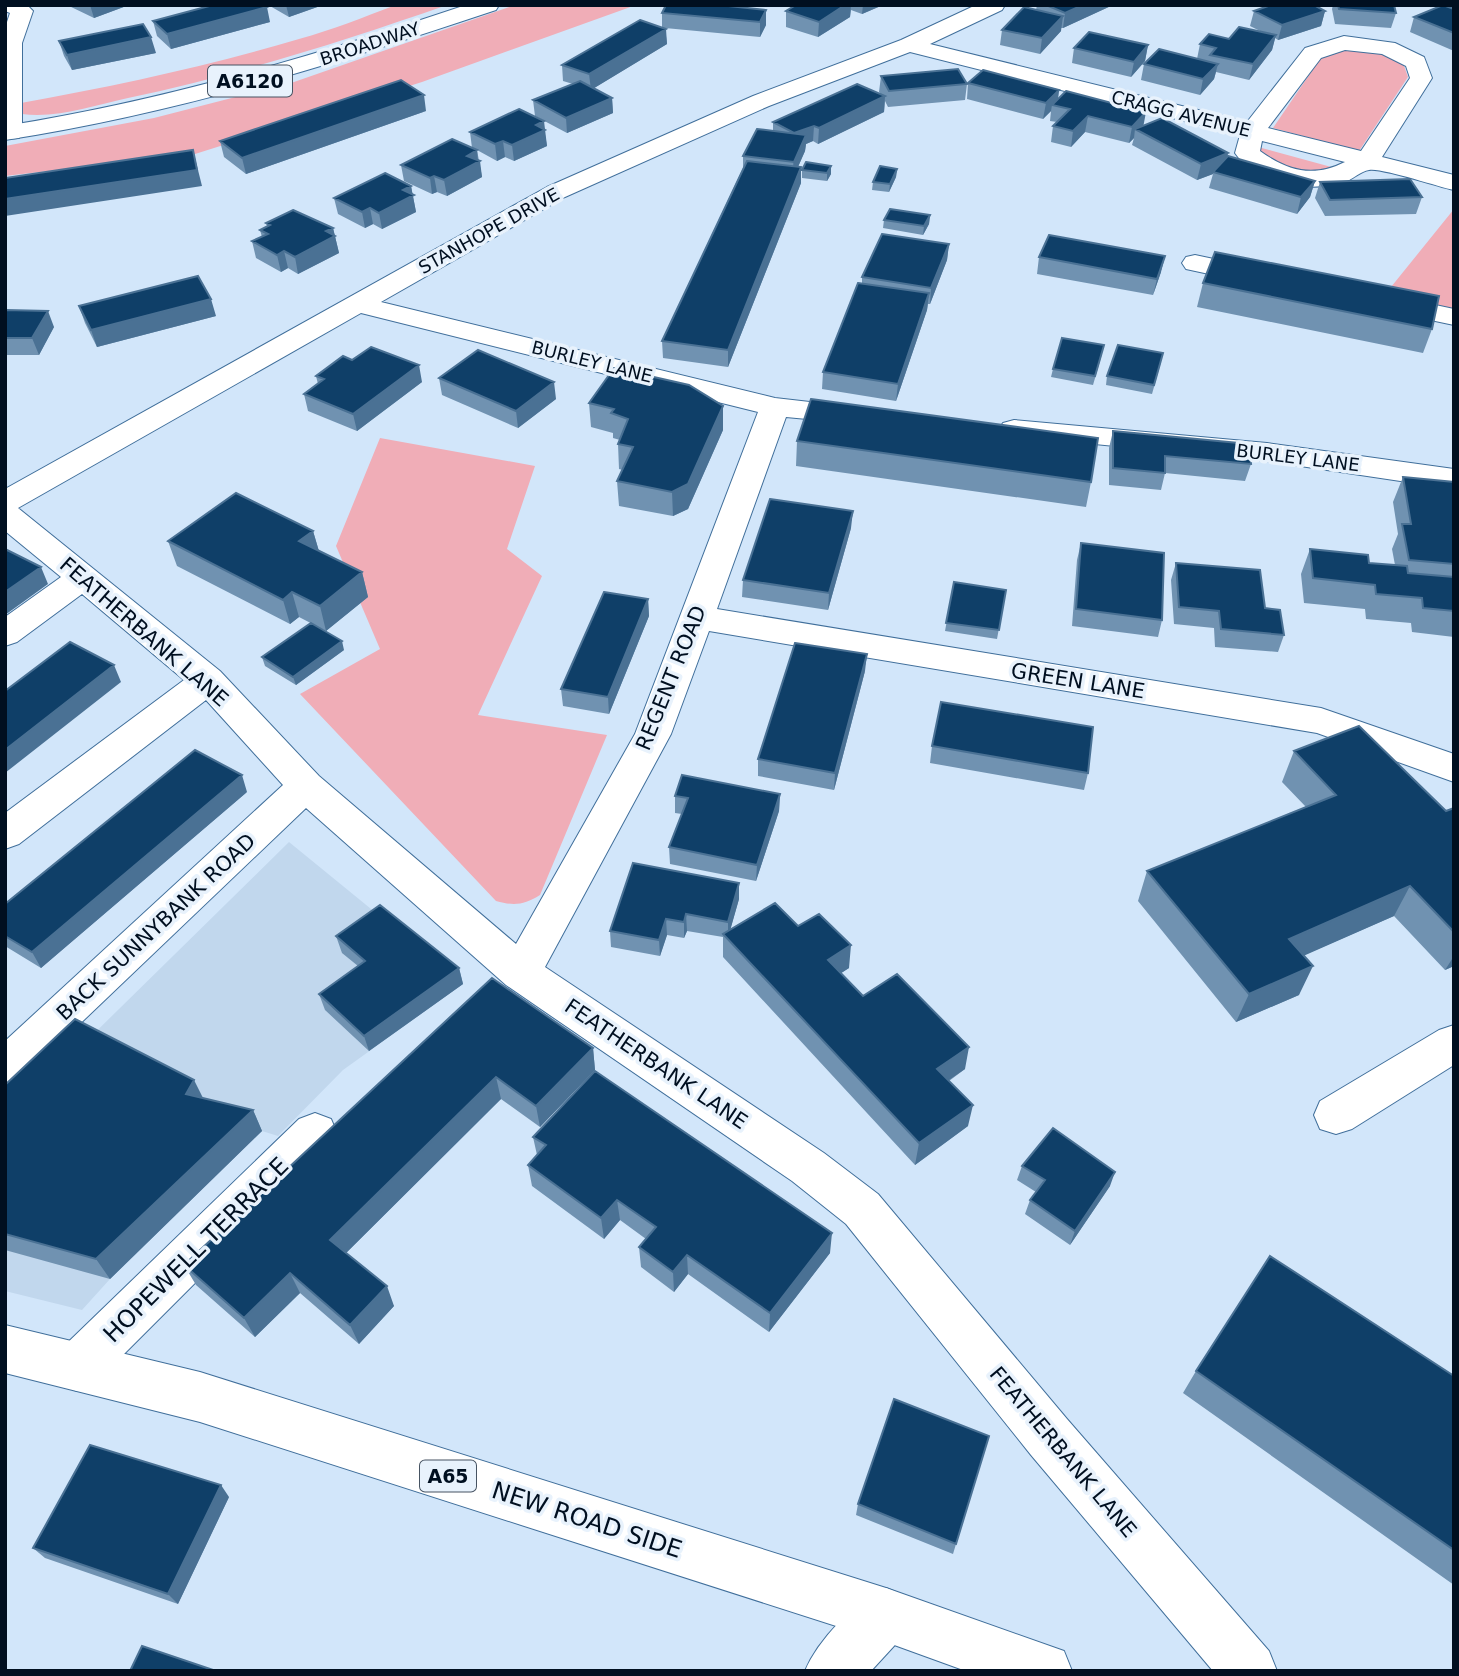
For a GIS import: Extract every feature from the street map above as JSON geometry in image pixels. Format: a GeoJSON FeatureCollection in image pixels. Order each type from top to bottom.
{"type":"FeatureCollection","features":[{"type":"Feature","properties":{"kind":"main road"},"geometry":{"type":"LineString","coordinates":[[8,133],[11,43],[22,11],[11,5]]}},
{"type":"Feature","properties":{"kind":"main road","name":"BROADWAY"},"geometry":{"type":"LineString","coordinates":[[8,133],[171,102],[283,73],[488,5]]}},
{"type":"Feature","properties":{"kind":"main road","name":"STANHOPE DRIVE"},"geometry":{"type":"LineString","coordinates":[[5,502],[556,192],[761,101],[909,44],[994,5]]}},
{"type":"Feature","properties":{"kind":"main road"},"geometry":{"type":"LineString","coordinates":[[1344,43],[1387,48],[1416,62],[1421,78],[1367,161],[1337,176],[1303,180],[1272,171],[1247,153],[1253,131],[1313,53],[1344,43]]}},
{"type":"Feature","properties":{"kind":"main road","name":"CRAGG AVENUE"},"geometry":{"type":"LineString","coordinates":[[909,44],[985,66],[1454,183]]}},
{"type":"Feature","properties":{"kind":"main road"},"geometry":{"type":"LineString","coordinates":[[1195,263],[1290,283]]}},
{"type":"Feature","properties":{"kind":"main road"},"geometry":{"type":"LineString","coordinates":[[1359,297],[1454,317]]}},
{"type":"Feature","properties":{"kind":"main road","name":"BURLEY LANE"},"geometry":{"type":"LineString","coordinates":[[357,304],[775,407],[893,418]]}},
{"type":"Feature","properties":{"kind":"main road","name":"REGENT ROAD"},"geometry":{"type":"LineString","coordinates":[[521,972],[653,734],[775,407]]}},
{"type":"Feature","properties":{"kind":"main road","name":"BURLEY LANE"},"geometry":{"type":"LineString","coordinates":[[985,426],[1267,452],[1454,479]]}},
{"type":"Feature","properties":{"kind":"main road","name":"FEATHERBANK LANE"},"geometry":{"type":"LineString","coordinates":[[5,514],[208,680],[306,786],[521,972],[808,1167],[862,1209],[1049,1437],[1249,1671]]}},
{"type":"Feature","properties":{"kind":"main road"},"geometry":{"type":"LineString","coordinates":[[5,634],[83,577]]}},
{"type":"Feature","properties":{"kind":"main road","name":"GREEN LANE"},"geometry":{"type":"LineString","coordinates":[[696,617],[1321,721],[1454,768]]}},
{"type":"Feature","properties":{"kind":"main road"},"geometry":{"type":"LineString","coordinates":[[5,834],[208,680]]}},
{"type":"Feature","properties":{"kind":"main road","name":"BACK SUNNYBANK ROAD"},"geometry":{"type":"LineString","coordinates":[[5,1068],[306,786]]}},
{"type":"Feature","properties":{"kind":"main road"},"geometry":{"type":"LineString","coordinates":[[1336,1115],[1454,1043]]}},
{"type":"Feature","properties":{"kind":"main road","name":"HOPEWELL TERRACE"},"geometry":{"type":"LineString","coordinates":[[77,1367],[315,1133]]}},
{"type":"Feature","properties":{"kind":"main road","name":"NEW ROAD SIDE"},"geometry":{"type":"LineString","coordinates":[[5,1349],[200,1397],[886,1615],[1044,1671]]}},
{"type":"Feature","properties":{"kind":"main road"},"geometry":{"type":"LineString","coordinates":[[833,1671],[886,1615]]}},
{"type":"Feature","properties":{"kind":"shaded area"},"geometry":{"type":"Polygon","coordinates":[[[396,5],[447,5],[328,45],[209,79],[75,110],[48,115],[22,114],[21,103],[126,82],[265,49],[324,32],[396,5]]]}},
{"type":"Feature","properties":{"kind":"shaded area"},"geometry":{"type":"Polygon","coordinates":[[[515,5],[636,5],[422,82],[195,154],[5,176],[5,146],[154,118],[294,82],[515,5]]]}},
{"type":"Feature","properties":{"kind":"shaded area"},"geometry":{"type":"Polygon","coordinates":[[[1347,50],[1382,54],[1403,63],[1408,77],[1359,151],[1273,128],[1322,56],[1347,50]]]}},
{"type":"Feature","properties":{"kind":"shaded area"},"geometry":{"type":"Polygon","coordinates":[[[1258,147],[1335,168],[1306,174],[1257,154],[1258,147]]]}},
{"type":"Feature","properties":{"kind":"shaded area"},"geometry":{"type":"Polygon","coordinates":[[[1454,209],[1454,309],[1387,292],[1454,209]]]}},
{"type":"Feature","properties":{"kind":"shaded area"},"geometry":{"type":"Polygon","coordinates":[[[380,438],[535,466],[507,549],[542,576],[478,715],[607,735],[540,895],[524,903],[508,904],[496,901],[300,694],[380,649],[336,546],[380,438]]]}},
{"type":"Feature","properties":{"kind":"shaded area"},"geometry":{"type":"Polygon","coordinates":[[[289,842],[463,984],[343,1070],[278,1136],[262,1131],[110,1279],[82,1310],[5,1291],[5,1121],[289,842]]]}},
{"type":"Feature","properties":{"kind":"building"},"geometry":{"type":"Polygon","coordinates":[[[213,5],[267,7],[167,34],[153,21],[213,5]]]}},
{"type":"Feature","properties":{"kind":"building"},"geometry":{"type":"Polygon","coordinates":[[[666,5],[719,5],[766,10],[760,22],[662,13],[666,5]]]}},
{"type":"Feature","properties":{"kind":"building"},"geometry":{"type":"Polygon","coordinates":[[[796,5],[845,5],[819,22],[786,11],[796,5]]]}},
{"type":"Feature","properties":{"kind":"building"},"geometry":{"type":"Polygon","coordinates":[[[1046,5],[1083,5],[1065,13],[1046,5]]]}},
{"type":"Feature","properties":{"kind":"building"},"geometry":{"type":"Polygon","coordinates":[[[1271,5],[1314,5],[1325,11],[1282,25],[1254,11],[1271,5]]]}},
{"type":"Feature","properties":{"kind":"building"},"geometry":{"type":"Polygon","coordinates":[[[1338,5],[1394,5],[1396,13],[1339,9],[1338,5]]]}},
{"type":"Feature","properties":{"kind":"building"},"geometry":{"type":"Polygon","coordinates":[[[1443,5],[1454,9],[1454,33],[1414,17],[1443,5]]]}},
{"type":"Feature","properties":{"kind":"building"},"geometry":{"type":"Polygon","coordinates":[[[1024,7],[1063,16],[1042,38],[1002,30],[1024,7]]]}},
{"type":"Feature","properties":{"kind":"building"},"geometry":{"type":"Polygon","coordinates":[[[640,20],[666,29],[589,74],[562,65],[640,20]]]}},
{"type":"Feature","properties":{"kind":"building"},"geometry":{"type":"Polygon","coordinates":[[[143,24],[151,37],[67,55],[59,41],[143,24]]]}},
{"type":"Feature","properties":{"kind":"building"},"geometry":{"type":"Polygon","coordinates":[[[1239,27],[1276,35],[1253,64],[1210,55],[1216,48],[1200,44],[1209,34],[1229,39],[1239,27]]]}},
{"type":"Feature","properties":{"kind":"building"},"geometry":{"type":"Polygon","coordinates":[[[1089,32],[1148,45],[1134,62],[1074,48],[1089,32]]]}},
{"type":"Feature","properties":{"kind":"building"},"geometry":{"type":"Polygon","coordinates":[[[1159,49],[1218,64],[1203,79],[1144,64],[1159,49]]]}},
{"type":"Feature","properties":{"kind":"building"},"geometry":{"type":"Polygon","coordinates":[[[958,69],[967,84],[889,91],[881,76],[958,69]]]}},
{"type":"Feature","properties":{"kind":"building"},"geometry":{"type":"Polygon","coordinates":[[[983,70],[1059,90],[1046,103],[968,83],[983,70]]]}},
{"type":"Feature","properties":{"kind":"building"},"geometry":{"type":"Polygon","coordinates":[[[401,80],[424,95],[242,158],[220,141],[401,80]]]}},
{"type":"Feature","properties":{"kind":"building"},"geometry":{"type":"Polygon","coordinates":[[[580,81],[612,98],[566,118],[533,100],[580,81]]]}},
{"type":"Feature","properties":{"kind":"building"},"geometry":{"type":"Polygon","coordinates":[[[857,84],[885,96],[819,128],[814,126],[794,133],[773,122],[857,84]]]}},
{"type":"Feature","properties":{"kind":"building"},"geometry":{"type":"Polygon","coordinates":[[[1066,91],[1146,112],[1132,127],[1088,116],[1073,131],[1053,126],[1070,109],[1052,105],[1066,91]]]}},
{"type":"Feature","properties":{"kind":"building"},"geometry":{"type":"Polygon","coordinates":[[[519,109],[544,121],[536,125],[545,130],[512,145],[503,141],[495,144],[470,132],[519,109]]]}},
{"type":"Feature","properties":{"kind":"building"},"geometry":{"type":"Polygon","coordinates":[[[1162,118],[1228,153],[1201,164],[1135,129],[1162,118]]]}},
{"type":"Feature","properties":{"kind":"building"},"geometry":{"type":"Polygon","coordinates":[[[757,129],[806,135],[794,162],[743,156],[757,129]]]}},
{"type":"Feature","properties":{"kind":"building"},"geometry":{"type":"Polygon","coordinates":[[[452,139],[477,150],[467,156],[480,161],[444,180],[434,176],[430,178],[401,165],[452,139]]]}},
{"type":"Feature","properties":{"kind":"building"},"geometry":{"type":"Polygon","coordinates":[[[193,150],[197,170],[5,199],[5,178],[193,150]]]}},
{"type":"Feature","properties":{"kind":"building"},"geometry":{"type":"Polygon","coordinates":[[[1228,156],[1315,181],[1301,197],[1213,172],[1228,156]]]}},
{"type":"Feature","properties":{"kind":"building"},"geometry":{"type":"Polygon","coordinates":[[[747,161],[801,167],[728,350],[662,341],[747,161]]]}},
{"type":"Feature","properties":{"kind":"building"},"geometry":{"type":"Polygon","coordinates":[[[806,162],[831,166],[827,173],[802,170],[806,162]]]}},
{"type":"Feature","properties":{"kind":"building"},"geometry":{"type":"Polygon","coordinates":[[[880,166],[897,169],[890,184],[873,182],[880,166]]]}},
{"type":"Feature","properties":{"kind":"building"},"geometry":{"type":"Polygon","coordinates":[[[385,173],[411,186],[403,190],[414,195],[379,213],[370,208],[362,212],[334,198],[385,173]]]}},
{"type":"Feature","properties":{"kind":"building"},"geometry":{"type":"Polygon","coordinates":[[[1410,179],[1422,197],[1330,200],[1320,182],[1410,179]]]}},
{"type":"Feature","properties":{"kind":"building"},"geometry":{"type":"Polygon","coordinates":[[[890,209],[930,215],[924,226],[884,220],[890,209]]]}},
{"type":"Feature","properties":{"kind":"building"},"geometry":{"type":"Polygon","coordinates":[[[293,210],[333,228],[326,231],[335,236],[295,257],[284,251],[277,255],[252,241],[268,234],[260,230],[270,225],[266,223],[293,210]]]}},
{"type":"Feature","properties":{"kind":"building"},"geometry":{"type":"Polygon","coordinates":[[[882,234],[949,244],[931,288],[862,277],[882,234]]]}},
{"type":"Feature","properties":{"kind":"building"},"geometry":{"type":"Polygon","coordinates":[[[1049,235],[1165,256],[1157,279],[1039,257],[1049,235]]]}},
{"type":"Feature","properties":{"kind":"building"},"geometry":{"type":"Polygon","coordinates":[[[1215,252],[1439,296],[1432,329],[1203,283],[1215,252]]]}},
{"type":"Feature","properties":{"kind":"building"},"geometry":{"type":"Polygon","coordinates":[[[198,276],[211,299],[91,330],[79,306],[198,276]]]}},
{"type":"Feature","properties":{"kind":"building"},"geometry":{"type":"Polygon","coordinates":[[[858,283],[929,293],[898,384],[823,372],[858,283]]]}},
{"type":"Feature","properties":{"kind":"building"},"geometry":{"type":"Polygon","coordinates":[[[5,310],[48,311],[32,338],[5,338],[5,310]]]}},
{"type":"Feature","properties":{"kind":"building"},"geometry":{"type":"Polygon","coordinates":[[[1062,338],[1104,345],[1095,376],[1053,369],[1062,338]]]}},
{"type":"Feature","properties":{"kind":"building"},"geometry":{"type":"Polygon","coordinates":[[[1118,345],[1163,353],[1154,385],[1107,376],[1118,345]]]}},
{"type":"Feature","properties":{"kind":"building"},"geometry":{"type":"Polygon","coordinates":[[[371,347],[419,365],[353,414],[304,394],[324,379],[316,376],[343,356],[352,360],[371,347]]]}},
{"type":"Feature","properties":{"kind":"building"},"geometry":{"type":"Polygon","coordinates":[[[478,350],[554,382],[516,411],[439,378],[478,350]]]}},
{"type":"Feature","properties":{"kind":"building"},"geometry":{"type":"Polygon","coordinates":[[[614,368],[689,385],[723,406],[688,484],[672,492],[617,481],[633,447],[618,444],[628,419],[611,413],[614,409],[589,403],[614,368]]]}},
{"type":"Feature","properties":{"kind":"building"},"geometry":{"type":"Polygon","coordinates":[[[811,399],[1098,438],[1091,482],[797,441],[811,399]]]}},
{"type":"Feature","properties":{"kind":"building"},"geometry":{"type":"Polygon","coordinates":[[[1113,431],[1249,444],[1251,464],[1165,456],[1165,473],[1113,468],[1113,431]]]}},
{"type":"Feature","properties":{"kind":"building"},"geometry":{"type":"Polygon","coordinates":[[[1403,477],[1454,482],[1454,564],[1409,560],[1402,524],[1411,524],[1403,477]]]}},
{"type":"Feature","properties":{"kind":"building"},"geometry":{"type":"Polygon","coordinates":[[[236,493],[313,531],[299,541],[362,572],[320,606],[292,592],[283,600],[168,541],[236,493]]]}},
{"type":"Feature","properties":{"kind":"building"},"geometry":{"type":"Polygon","coordinates":[[[770,499],[853,511],[829,593],[743,580],[770,499]]]}},
{"type":"Feature","properties":{"kind":"building"},"geometry":{"type":"Polygon","coordinates":[[[1081,543],[1164,553],[1162,620],[1076,609],[1081,543]]]}},
{"type":"Feature","properties":{"kind":"building"},"geometry":{"type":"Polygon","coordinates":[[[5,549],[41,567],[5,592],[5,549]]]}},
{"type":"Feature","properties":{"kind":"building"},"geometry":{"type":"Polygon","coordinates":[[[1310,549],[1368,555],[1369,563],[1407,566],[1408,573],[1454,577],[1454,611],[1423,608],[1422,598],[1376,594],[1375,585],[1313,578],[1310,549]]]}},
{"type":"Feature","properties":{"kind":"building"},"geometry":{"type":"Polygon","coordinates":[[[1176,563],[1260,570],[1265,608],[1280,610],[1284,635],[1221,629],[1219,611],[1179,607],[1176,563]]]}},
{"type":"Feature","properties":{"kind":"building"},"geometry":{"type":"Polygon","coordinates":[[[954,582],[1006,590],[999,630],[946,623],[954,582]]]}},
{"type":"Feature","properties":{"kind":"building"},"geometry":{"type":"Polygon","coordinates":[[[604,592],[648,599],[608,697],[561,689],[604,592]]]}},
{"type":"Feature","properties":{"kind":"building"},"geometry":{"type":"Polygon","coordinates":[[[311,623],[342,641],[293,677],[262,657],[311,623]]]}},
{"type":"Feature","properties":{"kind":"building"},"geometry":{"type":"Polygon","coordinates":[[[70,642],[114,665],[5,750],[5,691],[70,642]]]}},
{"type":"Feature","properties":{"kind":"building"},"geometry":{"type":"Polygon","coordinates":[[[795,643],[867,654],[835,773],[758,759],[795,643]]]}},
{"type":"Feature","properties":{"kind":"building"},"geometry":{"type":"Polygon","coordinates":[[[941,702],[1093,727],[1088,773],[932,746],[941,702]]]}},
{"type":"Feature","properties":{"kind":"building"},"geometry":{"type":"Polygon","coordinates":[[[1359,726],[1446,811],[1454,808],[1454,932],[1410,886],[1289,939],[1313,966],[1249,994],[1147,871],[1336,795],[1294,751],[1359,726]]]}},
{"type":"Feature","properties":{"kind":"building"},"geometry":{"type":"Polygon","coordinates":[[[195,750],[242,775],[32,952],[5,936],[5,904],[195,750]]]}},
{"type":"Feature","properties":{"kind":"building"},"geometry":{"type":"Polygon","coordinates":[[[682,775],[780,794],[757,865],[669,847],[688,798],[675,796],[682,775]]]}},
{"type":"Feature","properties":{"kind":"building"},"geometry":{"type":"Polygon","coordinates":[[[633,863],[739,883],[728,922],[686,914],[684,922],[666,919],[659,940],[610,931],[633,863]]]}},
{"type":"Feature","properties":{"kind":"building"},"geometry":{"type":"Polygon","coordinates":[[[775,903],[798,926],[819,914],[851,945],[828,960],[863,996],[897,974],[969,1047],[937,1069],[973,1105],[919,1143],[723,934],[775,903]]]}},
{"type":"Feature","properties":{"kind":"building"},"geometry":{"type":"Polygon","coordinates":[[[380,905],[459,968],[364,1036],[319,994],[365,961],[336,936],[380,905]]]}},
{"type":"Feature","properties":{"kind":"building"},"geometry":{"type":"Polygon","coordinates":[[[492,978],[593,1048],[536,1106],[496,1077],[330,1240],[387,1286],[350,1325],[290,1273],[244,1318],[184,1265],[492,978]]]}},
{"type":"Feature","properties":{"kind":"building"},"geometry":{"type":"Polygon","coordinates":[[[75,1019],[194,1080],[186,1094],[253,1110],[96,1259],[5,1234],[5,1085],[75,1019]]]}},
{"type":"Feature","properties":{"kind":"building"},"geometry":{"type":"Polygon","coordinates":[[[595,1071],[832,1233],[770,1313],[687,1255],[673,1272],[639,1247],[656,1227],[617,1200],[601,1218],[528,1165],[546,1145],[533,1137],[595,1071]]]}},
{"type":"Feature","properties":{"kind":"building"},"geometry":{"type":"Polygon","coordinates":[[[1053,1128],[1115,1172],[1075,1231],[1030,1200],[1045,1180],[1022,1166],[1053,1128]]]}},
{"type":"Feature","properties":{"kind":"building"},"geometry":{"type":"Polygon","coordinates":[[[1270,1256],[1454,1376],[1454,1550],[1196,1371],[1270,1256]]]}},
{"type":"Feature","properties":{"kind":"building"},"geometry":{"type":"Polygon","coordinates":[[[894,1399],[989,1436],[956,1544],[858,1504],[894,1399]]]}},
{"type":"Feature","properties":{"kind":"building"},"geometry":{"type":"Polygon","coordinates":[[[90,1445],[221,1485],[168,1594],[33,1548],[90,1445]]]}},
{"type":"Feature","properties":{"kind":"building"},"geometry":{"type":"Polygon","coordinates":[[[142,1646],[216,1671],[130,1671],[142,1646]]]}}]}
